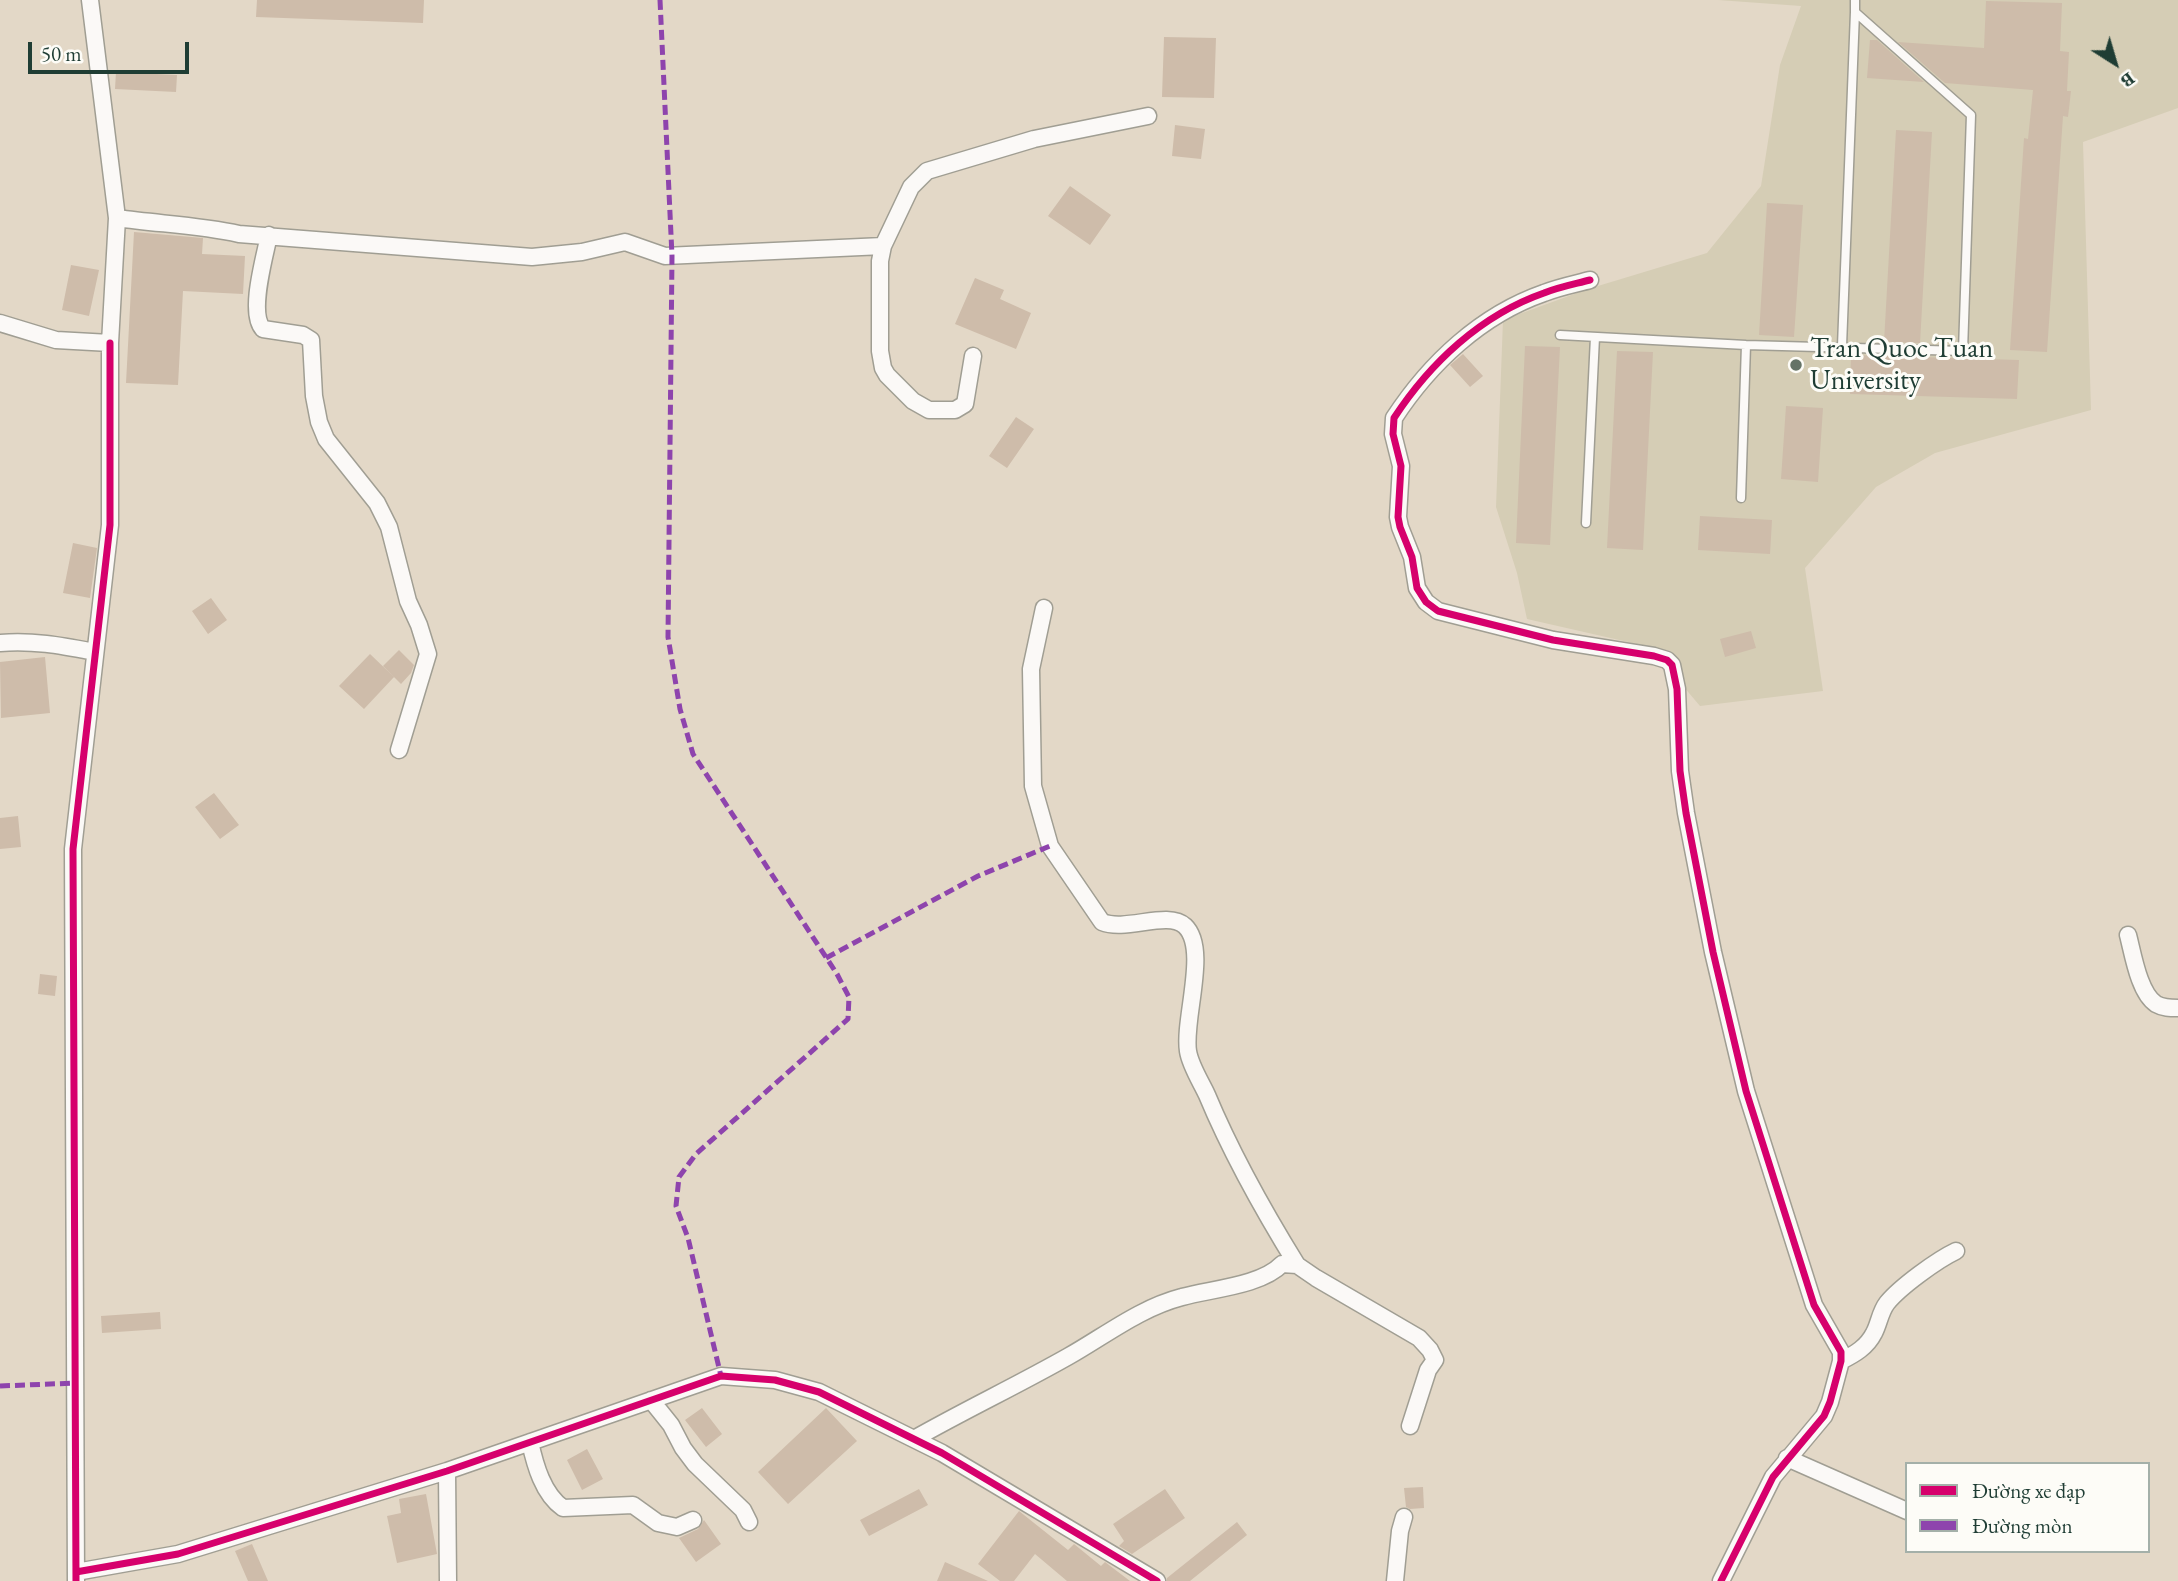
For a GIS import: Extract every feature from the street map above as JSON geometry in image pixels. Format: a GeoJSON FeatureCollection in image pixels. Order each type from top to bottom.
{"type":"FeatureCollection","features":[{"type":"Feature","properties":{"kind":"street"},"geometry":{"type":"LineString","coordinates":[[90,0],[117,218],[110,343],[110,525],[74,849],[76,1576],[178,1554],[447,1471],[721,1376],[775,1380],[819,1392],[942,1453],[1157,1581]]}},
{"type":"Feature","properties":{"kind":"street"},"geometry":{"type":"LineString","coordinates":[[973,356],[965,404],[956,410],[934,411],[921,407],[883,368],[880,351],[880,261],[883,246],[911,187],[927,171],[1034,139],[1148,116]]}},
{"type":"Feature","properties":{"kind":"street"},"geometry":{"type":"LineString","coordinates":[[117,218],[161,225],[204,226],[239,234],[532,257],[582,252],[625,242],[665,256],[883,246]]}},
{"type":"Feature","properties":{"kind":"street"},"geometry":{"type":"LineString","coordinates":[[269,236],[259,281],[258,322],[263,329],[303,335],[311,340],[314,396],[322,430],[338,456],[377,503],[389,527],[408,601],[426,643],[428,654],[399,750]]}},
{"type":"Feature","properties":{"kind":"street"},"geometry":{"type":"LineString","coordinates":[[1590,280],[1543,293],[1485,323],[1423,377],[1394,418],[1392,425],[1402,466],[1398,517],[1418,588],[1426,602],[1437,611],[1553,640],[1654,656],[1667,660],[1672,665],[1678,689],[1680,771],[1686,813],[1708,929],[1736,1051],[1759,1135],[1814,1305],[1837,1344],[1841,1361],[1824,1416],[1773,1477],[1721,1581]]}},
{"type":"Feature","properties":{"kind":"street"},"geometry":{"type":"LineString","coordinates":[[0,323],[55,340],[110,343]]}},
{"type":"Feature","properties":{"kind":"street"},"geometry":{"type":"LineString","coordinates":[[1044,608],[1031,669],[1033,786],[1050,846],[1102,922],[1114,927],[1174,919],[1186,926],[1195,948],[1188,1052],[1229,1148],[1297,1265],[1316,1279],[1419,1338],[1430,1350],[1434,1360],[1428,1370],[1410,1426]]}},
{"type":"Feature","properties":{"kind":"street"},"geometry":{"type":"LineString","coordinates":[[0,643],[47,643],[95,652]]}},
{"type":"Feature","properties":{"kind":"street"},"geometry":{"type":"LineString","coordinates":[[2128,935],[2141,983],[2148,997],[2165,1008],[2178,1008]]}},
{"type":"Feature","properties":{"kind":"street"},"geometry":{"type":"LineString","coordinates":[[1841,1361],[1856,1354],[1867,1343],[1874,1333],[1885,1304],[1942,1258],[1956,1251]]}},
{"type":"Feature","properties":{"kind":"street"},"geometry":{"type":"LineString","coordinates":[[914,1439],[1070,1355],[1112,1328],[1153,1308],[1182,1297],[1205,1294],[1240,1284],[1276,1270],[1282,1264],[1297,1265]]}},
{"type":"Feature","properties":{"kind":"street"},"geometry":{"type":"LineString","coordinates":[[651,1400],[671,1425],[695,1464],[743,1510],[749,1522]]}},
{"type":"Feature","properties":{"kind":"street"},"geometry":{"type":"LineString","coordinates":[[530,1442],[544,1484],[555,1502],[563,1508],[633,1505],[658,1523],[677,1527],[693,1520]]}},
{"type":"Feature","properties":{"kind":"street"},"geometry":{"type":"LineString","coordinates":[[1787,1458],[1905,1510]]}},
{"type":"Feature","properties":{"kind":"street"},"geometry":{"type":"LineString","coordinates":[[447,1471],[448,1581]]}},
{"type":"Feature","properties":{"kind":"street"},"geometry":{"type":"LineString","coordinates":[[1395,1581],[1404,1517]]}},
{"type":"Feature","properties":{"kind":"lane"},"geometry":{"type":"LineString","coordinates":[[1842,346],[1855,0]]}},
{"type":"Feature","properties":{"kind":"lane"},"geometry":{"type":"LineString","coordinates":[[1560,335],[1746,345],[1963,351],[1971,115],[1855,12]]}},
{"type":"Feature","properties":{"kind":"lane"},"geometry":{"type":"LineString","coordinates":[[1586,523],[1595,337]]}},
{"type":"Feature","properties":{"kind":"lane"},"geometry":{"type":"LineString","coordinates":[[1741,498],[1746,345]]}},
{"type":"Feature","properties":{"kind":"shaded area","name":"Tran Quoc Tuan University"},"geometry":{"type":"Polygon","coordinates":[[[1718,0],[2178,0],[2178,108],[2083,142],[2091,410],[1935,453],[1876,487],[1805,568],[1823,691],[1700,706],[1650,647],[1527,619],[1517,573],[1496,507],[1503,320],[1588,289],[1707,253],[1761,186],[1780,65],[1801,6],[1718,0]]]}},
{"type":"Feature","properties":{"kind":"building"},"geometry":{"type":"Polygon","coordinates":[[[257,0],[424,0],[423,23],[256,17],[257,0]]]}},
{"type":"Feature","properties":{"kind":"building"},"geometry":{"type":"Polygon","coordinates":[[[1986,1],[2062,3],[2060,51],[2069,52],[2067,91],[2071,91],[2068,117],[2063,116],[2047,352],[2010,350],[2024,138],[2028,139],[2033,90],[1945,83],[1898,42],[1984,48],[1986,1]]]}},
{"type":"Feature","properties":{"kind":"building"},"geometry":{"type":"Polygon","coordinates":[[[1164,37],[1216,38],[1214,98],[1162,97],[1164,37]]]}},
{"type":"Feature","properties":{"kind":"building"},"geometry":{"type":"Polygon","coordinates":[[[1870,40],[1877,40],[1924,82],[1867,78],[1870,40]]]}},
{"type":"Feature","properties":{"kind":"building"},"geometry":{"type":"Polygon","coordinates":[[[116,72],[177,75],[176,92],[115,89],[116,72]]]}},
{"type":"Feature","properties":{"kind":"building"},"geometry":{"type":"Polygon","coordinates":[[[1175,125],[1205,129],[1201,159],[1172,156],[1175,125]]]}},
{"type":"Feature","properties":{"kind":"building"},"geometry":{"type":"Polygon","coordinates":[[[1896,130],[1932,132],[1920,343],[1884,342],[1896,130]]]}},
{"type":"Feature","properties":{"kind":"building"},"geometry":{"type":"Polygon","coordinates":[[[1070,186],[1111,215],[1090,245],[1048,216],[1070,186]]]}},
{"type":"Feature","properties":{"kind":"building"},"geometry":{"type":"Polygon","coordinates":[[[1767,203],[1803,205],[1794,337],[1759,335],[1767,203]]]}},
{"type":"Feature","properties":{"kind":"building"},"geometry":{"type":"Polygon","coordinates":[[[134,232],[203,238],[202,254],[245,256],[243,294],[183,291],[178,385],[126,383],[134,232]]]}},
{"type":"Feature","properties":{"kind":"building"},"geometry":{"type":"Polygon","coordinates":[[[71,265],[99,270],[89,316],[62,310],[71,265]]]}},
{"type":"Feature","properties":{"kind":"building"},"geometry":{"type":"Polygon","coordinates":[[[975,278],[1004,290],[1000,299],[1031,313],[1016,349],[955,324],[975,278]]]}},
{"type":"Feature","properties":{"kind":"building"},"geometry":{"type":"Polygon","coordinates":[[[1525,346],[1560,347],[1550,545],[1516,543],[1525,346]]]}},
{"type":"Feature","properties":{"kind":"building"},"geometry":{"type":"Polygon","coordinates":[[[1617,351],[1653,352],[1643,550],[1607,548],[1617,351]]]}},
{"type":"Feature","properties":{"kind":"building"},"geometry":{"type":"Polygon","coordinates":[[[1463,354],[1483,376],[1470,387],[1450,365],[1463,354]]]}},
{"type":"Feature","properties":{"kind":"building"},"geometry":{"type":"Polygon","coordinates":[[[1851,355],[2019,360],[2017,399],[1850,394],[1851,355]]]}},
{"type":"Feature","properties":{"kind":"building"},"geometry":{"type":"Polygon","coordinates":[[[1786,406],[1823,408],[1818,482],[1781,479],[1786,406]]]}},
{"type":"Feature","properties":{"kind":"building"},"geometry":{"type":"Polygon","coordinates":[[[1016,417],[1034,429],[1007,468],[989,456],[1016,417]]]}},
{"type":"Feature","properties":{"kind":"building"},"geometry":{"type":"Polygon","coordinates":[[[1700,516],[1772,520],[1770,554],[1698,550],[1700,516]]]}},
{"type":"Feature","properties":{"kind":"building"},"geometry":{"type":"Polygon","coordinates":[[[73,543],[97,548],[90,598],[63,593],[73,543]]]}},
{"type":"Feature","properties":{"kind":"building"},"geometry":{"type":"Polygon","coordinates":[[[211,598],[227,620],[208,634],[192,611],[211,598]]]}},
{"type":"Feature","properties":{"kind":"building"},"geometry":{"type":"Polygon","coordinates":[[[1751,631],[1756,648],[1725,657],[1720,639],[1751,631]]]}},
{"type":"Feature","properties":{"kind":"building"},"geometry":{"type":"Polygon","coordinates":[[[399,650],[414,665],[401,684],[383,666],[399,650]]]}},
{"type":"Feature","properties":{"kind":"building"},"geometry":{"type":"Polygon","coordinates":[[[370,654],[394,677],[364,709],[339,686],[370,654]]]}},
{"type":"Feature","properties":{"kind":"building"},"geometry":{"type":"Polygon","coordinates":[[[45,657],[50,713],[1,718],[0,662],[45,657]]]}},
{"type":"Feature","properties":{"kind":"building"},"geometry":{"type":"Polygon","coordinates":[[[214,793],[239,825],[220,839],[195,807],[214,793]]]}},
{"type":"Feature","properties":{"kind":"building"},"geometry":{"type":"Polygon","coordinates":[[[18,816],[21,847],[0,849],[0,818],[18,816]]]}},
{"type":"Feature","properties":{"kind":"building"},"geometry":{"type":"Polygon","coordinates":[[[40,974],[57,976],[55,996],[38,994],[40,974]]]}},
{"type":"Feature","properties":{"kind":"building"},"geometry":{"type":"Polygon","coordinates":[[[160,1312],[161,1329],[102,1333],[101,1316],[160,1312]]]}},
{"type":"Feature","properties":{"kind":"building"},"geometry":{"type":"Polygon","coordinates":[[[702,1408],[722,1434],[706,1447],[685,1420],[702,1408]]]}},
{"type":"Feature","properties":{"kind":"building"},"geometry":{"type":"Polygon","coordinates":[[[826,1408],[857,1441],[788,1504],[758,1472],[826,1408]]]}},
{"type":"Feature","properties":{"kind":"building"},"geometry":{"type":"Polygon","coordinates":[[[587,1449],[603,1479],[582,1490],[567,1460],[587,1449]]]}},
{"type":"Feature","properties":{"kind":"building"},"geometry":{"type":"Polygon","coordinates":[[[1423,1487],[1424,1508],[1406,1507],[1404,1488],[1423,1487]]]}},
{"type":"Feature","properties":{"kind":"building"},"geometry":{"type":"Polygon","coordinates":[[[919,1489],[928,1505],[869,1536],[860,1520],[919,1489]]]}},
{"type":"Feature","properties":{"kind":"building"},"geometry":{"type":"Polygon","coordinates":[[[1165,1489],[1185,1518],[1132,1554],[1119,1546],[1124,1541],[1113,1524],[1165,1489]]]}},
{"type":"Feature","properties":{"kind":"building"},"geometry":{"type":"Polygon","coordinates":[[[426,1494],[437,1554],[397,1563],[387,1516],[401,1513],[399,1499],[426,1494]]]}},
{"type":"Feature","properties":{"kind":"building"},"geometry":{"type":"Polygon","coordinates":[[[1019,1511],[1068,1550],[1074,1544],[1101,1566],[1105,1562],[1130,1581],[1067,1581],[1035,1554],[1014,1581],[1000,1581],[978,1564],[1019,1511]]]}},
{"type":"Feature","properties":{"kind":"building"},"geometry":{"type":"Polygon","coordinates":[[[704,1520],[721,1544],[696,1562],[679,1538],[698,1529],[704,1520]]]}},
{"type":"Feature","properties":{"kind":"building"},"geometry":{"type":"Polygon","coordinates":[[[1237,1522],[1247,1535],[1190,1581],[1167,1581],[1167,1578],[1237,1522]]]}},
{"type":"Feature","properties":{"kind":"building"},"geometry":{"type":"Polygon","coordinates":[[[252,1544],[268,1581],[248,1581],[235,1551],[252,1544]]]}},
{"type":"Feature","properties":{"kind":"building"},"geometry":{"type":"Polygon","coordinates":[[[945,1562],[988,1581],[937,1581],[945,1562]]]}},
{"type":"Feature","properties":{"kind":"marked path"},"geometry":{"type":"LineString","coordinates":[[660,0],[672,256],[668,637],[680,709],[693,754],[837,974],[849,997],[848,1019],[696,1154],[679,1177],[676,1206],[688,1238],[721,1376]]}},
{"type":"Feature","properties":{"kind":"marked path"},"geometry":{"type":"LineString","coordinates":[[826,958],[978,876],[1050,846]]}},
{"type":"Feature","properties":{"kind":"marked path"},"geometry":{"type":"LineString","coordinates":[[0,1386],[77,1383]]}},
{"type":"Feature","properties":{"kind":"cycle path"},"geometry":{"type":"LineString","coordinates":[[1590,280],[1544,293],[1499,314],[1459,343],[1424,378],[1394,418],[1393,434],[1401,466],[1398,517],[1412,557],[1417,588],[1426,602],[1438,611],[1553,640],[1654,656],[1667,660],[1672,665],[1677,689],[1680,771],[1686,813],[1713,952],[1746,1091],[1814,1305],[1841,1352],[1841,1361],[1824,1416],[1773,1477],[1721,1581]]}},
{"type":"Feature","properties":{"kind":"cycle path"},"geometry":{"type":"LineString","coordinates":[[76,1581],[73,849],[110,525],[110,343]]}},
{"type":"Feature","properties":{"kind":"cycle path"},"geometry":{"type":"LineString","coordinates":[[76,1572],[178,1554],[447,1471],[721,1376],[775,1380],[819,1392],[942,1453],[1157,1581]]}},
{"type":"Feature","properties":{"kind":"place","name":"Tran Quoc Tuan University"},"geometry":{"type":"Point","coordinates":[1796,365]}}]}
